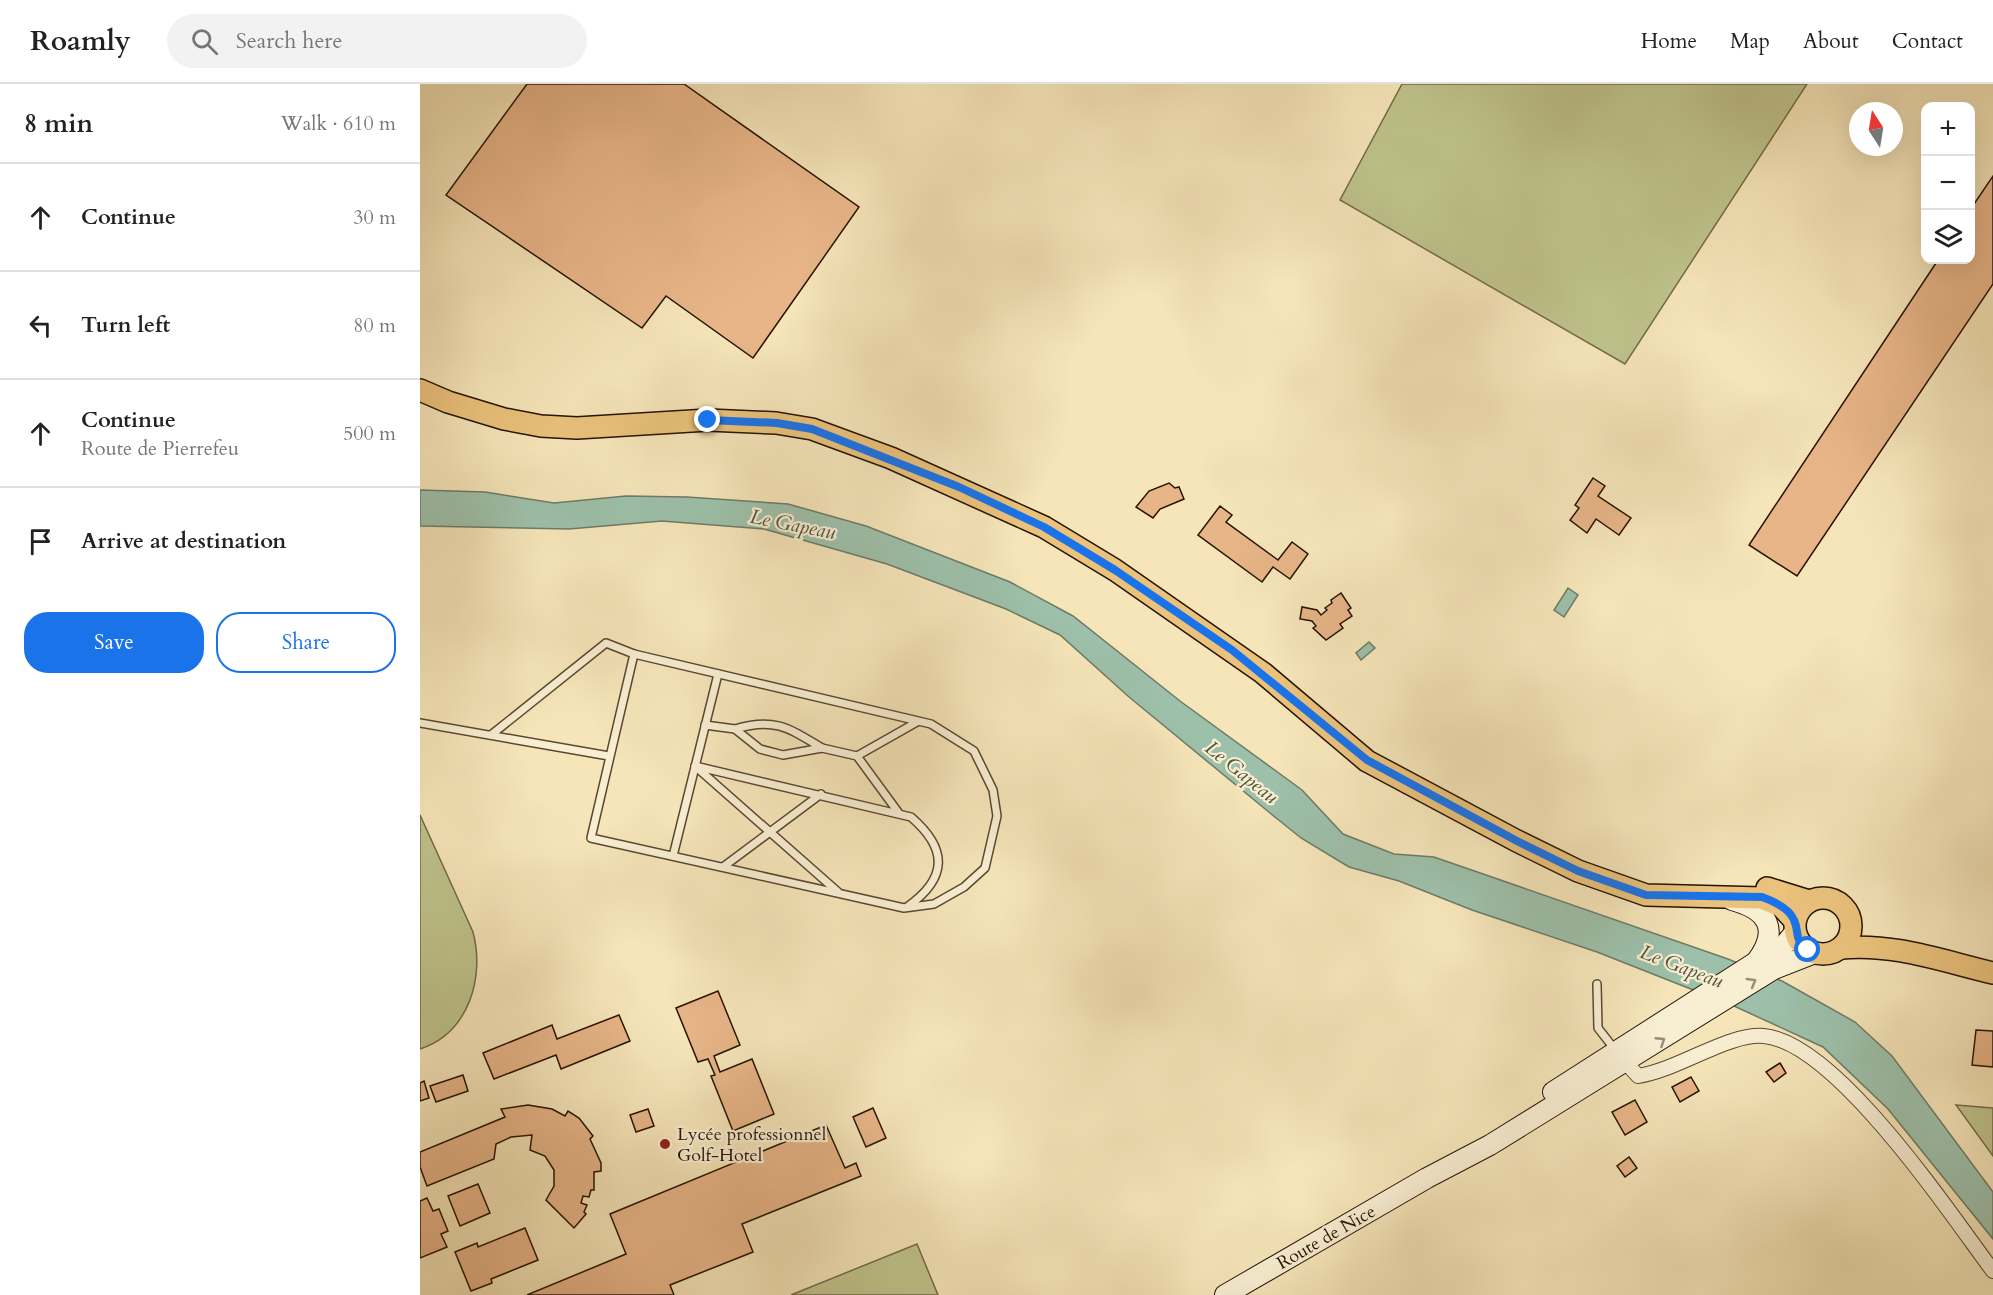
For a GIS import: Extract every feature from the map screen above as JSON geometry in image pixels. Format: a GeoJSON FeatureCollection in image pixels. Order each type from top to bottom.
{"type":"FeatureCollection","features":[{"type":"Feature","properties":{"kind":"main road"},"geometry":{"type":"LineString","coordinates":[[420,390],[504,419],[541,426],[577,428],[708,420],[777,423],[812,429],[891,458],[1044,527],[1115,570],[1232,650],[1367,760],[1517,841],[1605,881],[1646,895],[1762,897],[1774,901],[1795,927],[1802,946],[1815,953]]}},
{"type":"Feature","properties":{"kind":"main road"},"geometry":{"type":"LineString","coordinates":[[1605,881],[1664,886],[1760,886],[1809,902]]}},
{"type":"Feature","properties":{"kind":"main road"},"geometry":{"type":"LineString","coordinates":[[1727,898],[1758,910],[1768,924],[1769,937],[1766,949],[1756,962]]}},
{"type":"Feature","properties":{"kind":"main road"},"geometry":{"type":"LineString","coordinates":[[1690,1012],[1756,962],[1781,949],[1795,927],[1797,913],[1816,898],[1832,899],[1845,908],[1851,920],[1850,935],[1841,948]]}},
{"type":"Feature","properties":{"kind":"main road"},"geometry":{"type":"LineString","coordinates":[[1851,920],[1900,949]]}},
{"type":"Feature","properties":{"kind":"main road"},"geometry":{"type":"LineString","coordinates":[[1690,1012],[1774,969],[1815,953],[1833,952],[1841,948],[1866,946],[1900,949],[1993,973]]}},
{"type":"Feature","properties":{"kind":"main road","name":"Route de Nice"},"geometry":{"type":"LineString","coordinates":[[1225,1295],[1427,1178],[1483,1137],[1621,1056],[1690,1012]]}},
{"type":"Feature","properties":{"kind":"street"},"geometry":{"type":"LineString","coordinates":[[1621,1056],[1638,1076],[1656,1073],[1744,1038],[1765,1036],[1798,1049],[1838,1080],[1880,1121],[1993,1271]]}},
{"type":"Feature","properties":{"kind":"lane"},"geometry":{"type":"LineString","coordinates":[[491,735],[606,643],[634,654],[931,724],[974,751],[993,790],[997,816],[985,867],[964,887],[934,904],[904,908],[591,837],[634,654]]}},
{"type":"Feature","properties":{"kind":"lane"},"geometry":{"type":"LineString","coordinates":[[673,856],[718,674]]}},
{"type":"Feature","properties":{"kind":"lane"},"geometry":{"type":"LineString","coordinates":[[857,756],[917,722]]}},
{"type":"Feature","properties":{"kind":"lane"},"geometry":{"type":"LineString","coordinates":[[420,723],[609,756]]}},
{"type":"Feature","properties":{"kind":"lane"},"geometry":{"type":"LineString","coordinates":[[705,725],[735,729],[755,723],[774,723],[822,748],[857,756],[898,812]]}},
{"type":"Feature","properties":{"kind":"lane"},"geometry":{"type":"LineString","coordinates":[[735,729],[760,749],[783,755],[822,748]]}},
{"type":"Feature","properties":{"kind":"lane"},"geometry":{"type":"LineString","coordinates":[[695,766],[898,812],[911,817],[934,841],[938,859],[935,880],[921,897],[904,908]]}},
{"type":"Feature","properties":{"kind":"lane"},"geometry":{"type":"LineString","coordinates":[[695,766],[840,894]]}},
{"type":"Feature","properties":{"kind":"lane"},"geometry":{"type":"LineString","coordinates":[[723,867],[821,794]]}},
{"type":"Feature","properties":{"kind":"lane"},"geometry":{"type":"LineString","coordinates":[[1597,984],[1598,1028],[1621,1056]]}},
{"type":"Feature","properties":{"kind":"shaded area"},"geometry":{"type":"Polygon","coordinates":[[[1402,84],[1807,84],[1625,364],[1340,200],[1402,84]]]}},
{"type":"Feature","properties":{"kind":"shaded area"},"geometry":{"type":"Polygon","coordinates":[[[420,815],[473,932],[477,967],[469,1001],[461,1017],[451,1030],[437,1041],[420,1049],[420,815]]]}},
{"type":"Feature","properties":{"kind":"shaded area"},"geometry":{"type":"Polygon","coordinates":[[[1956,1105],[1993,1108],[1993,1156],[1956,1105]]]}},
{"type":"Feature","properties":{"kind":"shaded area"},"geometry":{"type":"Polygon","coordinates":[[[917,1244],[938,1295],[791,1295],[917,1244]]]}},
{"type":"Feature","properties":{"kind":"water","name":"Le Gapeau"},"geometry":{"type":"Polygon","coordinates":[[[420,490],[485,492],[554,503],[626,496],[687,497],[788,504],[866,526],[1010,582],[1073,616],[1180,701],[1302,790],[1343,834],[1394,854],[1434,857],[1728,959],[1782,981],[1855,1022],[1892,1056],[1993,1192],[1993,1239],[1888,1109],[1823,1047],[1734,1006],[1597,952],[1472,910],[1399,881],[1349,867],[1301,838],[1129,697],[1060,635],[1006,609],[887,564],[764,529],[662,521],[569,529],[420,526],[420,490]]]}},
{"type":"Feature","properties":{"kind":"water"},"geometry":{"type":"Polygon","coordinates":[[[1568,588],[1578,595],[1564,617],[1554,610],[1568,588]]]}},
{"type":"Feature","properties":{"kind":"water"},"geometry":{"type":"Polygon","coordinates":[[[1369,642],[1375,648],[1361,660],[1356,653],[1369,642]]]}},
{"type":"Feature","properties":{"kind":"building"},"geometry":{"type":"Polygon","coordinates":[[[527,84],[684,84],[859,207],[753,358],[666,296],[642,328],[446,195],[527,84]]]}},
{"type":"Feature","properties":{"kind":"building"},"geometry":{"type":"Polygon","coordinates":[[[1993,176],[1993,284],[1797,576],[1749,545],[1935,264],[1975,264],[1975,203],[1993,176]]]}},
{"type":"Feature","properties":{"kind":"building"},"geometry":{"type":"Polygon","coordinates":[[[1593,478],[1605,486],[1598,496],[1631,518],[1619,535],[1596,519],[1587,533],[1570,520],[1579,508],[1575,505],[1593,478]]]}},
{"type":"Feature","properties":{"kind":"building"},"geometry":{"type":"Polygon","coordinates":[[[1169,483],[1175,488],[1179,487],[1184,499],[1160,509],[1153,518],[1136,507],[1149,491],[1169,483]]]}},
{"type":"Feature","properties":{"kind":"building"},"geometry":{"type":"Polygon","coordinates":[[[1220,506],[1232,515],[1226,522],[1278,560],[1292,542],[1308,554],[1290,579],[1273,567],[1262,582],[1198,535],[1220,506]]]}},
{"type":"Feature","properties":{"kind":"building"},"geometry":{"type":"Polygon","coordinates":[[[1341,593],[1351,608],[1348,610],[1352,616],[1340,624],[1343,628],[1326,640],[1313,628],[1316,626],[1312,621],[1300,619],[1302,607],[1317,610],[1321,615],[1332,603],[1331,600],[1341,593]]]}},
{"type":"Feature","properties":{"kind":"building"},"geometry":{"type":"Polygon","coordinates":[[[718,991],[740,1045],[714,1056],[720,1072],[752,1059],[774,1114],[733,1131],[711,1076],[715,1075],[708,1059],[698,1062],[676,1008],[718,991]]]}},
{"type":"Feature","properties":{"kind":"building"},"geometry":{"type":"Polygon","coordinates":[[[619,1015],[630,1041],[561,1069],[556,1055],[494,1079],[483,1053],[552,1025],[557,1039],[619,1015]]]}},
{"type":"Feature","properties":{"kind":"building"},"geometry":{"type":"Polygon","coordinates":[[[1976,1030],[1993,1031],[1993,1067],[1972,1065],[1976,1030]]]}},
{"type":"Feature","properties":{"kind":"building"},"geometry":{"type":"Polygon","coordinates":[[[1780,1063],[1786,1073],[1774,1082],[1766,1072],[1780,1063]]]}},
{"type":"Feature","properties":{"kind":"building"},"geometry":{"type":"Polygon","coordinates":[[[463,1075],[468,1091],[436,1102],[430,1086],[463,1075]]]}},
{"type":"Feature","properties":{"kind":"building"},"geometry":{"type":"Polygon","coordinates":[[[1691,1077],[1699,1091],[1680,1102],[1672,1087],[1691,1077]]]}},
{"type":"Feature","properties":{"kind":"building"},"geometry":{"type":"Polygon","coordinates":[[[424,1081],[429,1098],[420,1101],[420,1083],[424,1081]]]}},
{"type":"Feature","properties":{"kind":"building"},"geometry":{"type":"Polygon","coordinates":[[[1635,1100],[1647,1122],[1625,1135],[1612,1112],[1635,1100]]]}},
{"type":"Feature","properties":{"kind":"building"},"geometry":{"type":"Polygon","coordinates":[[[528,1105],[552,1109],[565,1116],[568,1111],[579,1118],[593,1136],[590,1139],[601,1163],[601,1171],[594,1172],[594,1190],[591,1190],[589,1197],[583,1196],[581,1203],[587,1205],[584,1212],[586,1214],[574,1228],[546,1200],[554,1186],[554,1170],[545,1156],[530,1150],[532,1135],[511,1137],[496,1144],[494,1159],[427,1186],[420,1167],[420,1152],[505,1117],[501,1109],[528,1105]]]}},
{"type":"Feature","properties":{"kind":"building"},"geometry":{"type":"Polygon","coordinates":[[[873,1108],[886,1138],[866,1147],[853,1117],[873,1108]]]}},
{"type":"Feature","properties":{"kind":"building"},"geometry":{"type":"Polygon","coordinates":[[[648,1109],[654,1126],[636,1132],[630,1115],[648,1109]]]}},
{"type":"Feature","properties":{"kind":"building"},"geometry":{"type":"Polygon","coordinates":[[[826,1125],[845,1168],[856,1163],[861,1176],[742,1224],[753,1252],[670,1285],[674,1295],[527,1295],[626,1254],[610,1214],[826,1125]]]}},
{"type":"Feature","properties":{"kind":"building"},"geometry":{"type":"Polygon","coordinates":[[[1629,1157],[1637,1168],[1625,1177],[1617,1166],[1629,1157]]]}},
{"type":"Feature","properties":{"kind":"building"},"geometry":{"type":"Polygon","coordinates":[[[478,1184],[490,1213],[460,1226],[448,1196],[478,1184]]]}},
{"type":"Feature","properties":{"kind":"building"},"geometry":{"type":"Polygon","coordinates":[[[427,1198],[433,1211],[439,1209],[448,1231],[441,1234],[447,1247],[420,1258],[420,1201],[427,1198]]]}},
{"type":"Feature","properties":{"kind":"building"},"geometry":{"type":"Polygon","coordinates":[[[525,1228],[538,1260],[491,1279],[492,1283],[471,1291],[455,1252],[477,1243],[478,1247],[525,1228]]]}},
{"type":"Feature","properties":{"kind":"place","name":"Lycée professionnel Golf-Hotel"},"geometry":{"type":"Point","coordinates":[665,1144]}},
{"type":"Feature","properties":{"kind":"route"},"geometry":{"type":"LineString","coordinates":[[708,420],[777,423],[812,429],[891,458],[1044,527],[1115,570],[1232,650],[1367,760],[1517,841],[1578,871],[1646,895],[1762,897],[1774,901],[1795,921],[1794,927],[1798,939],[1808,950]]}}]}
